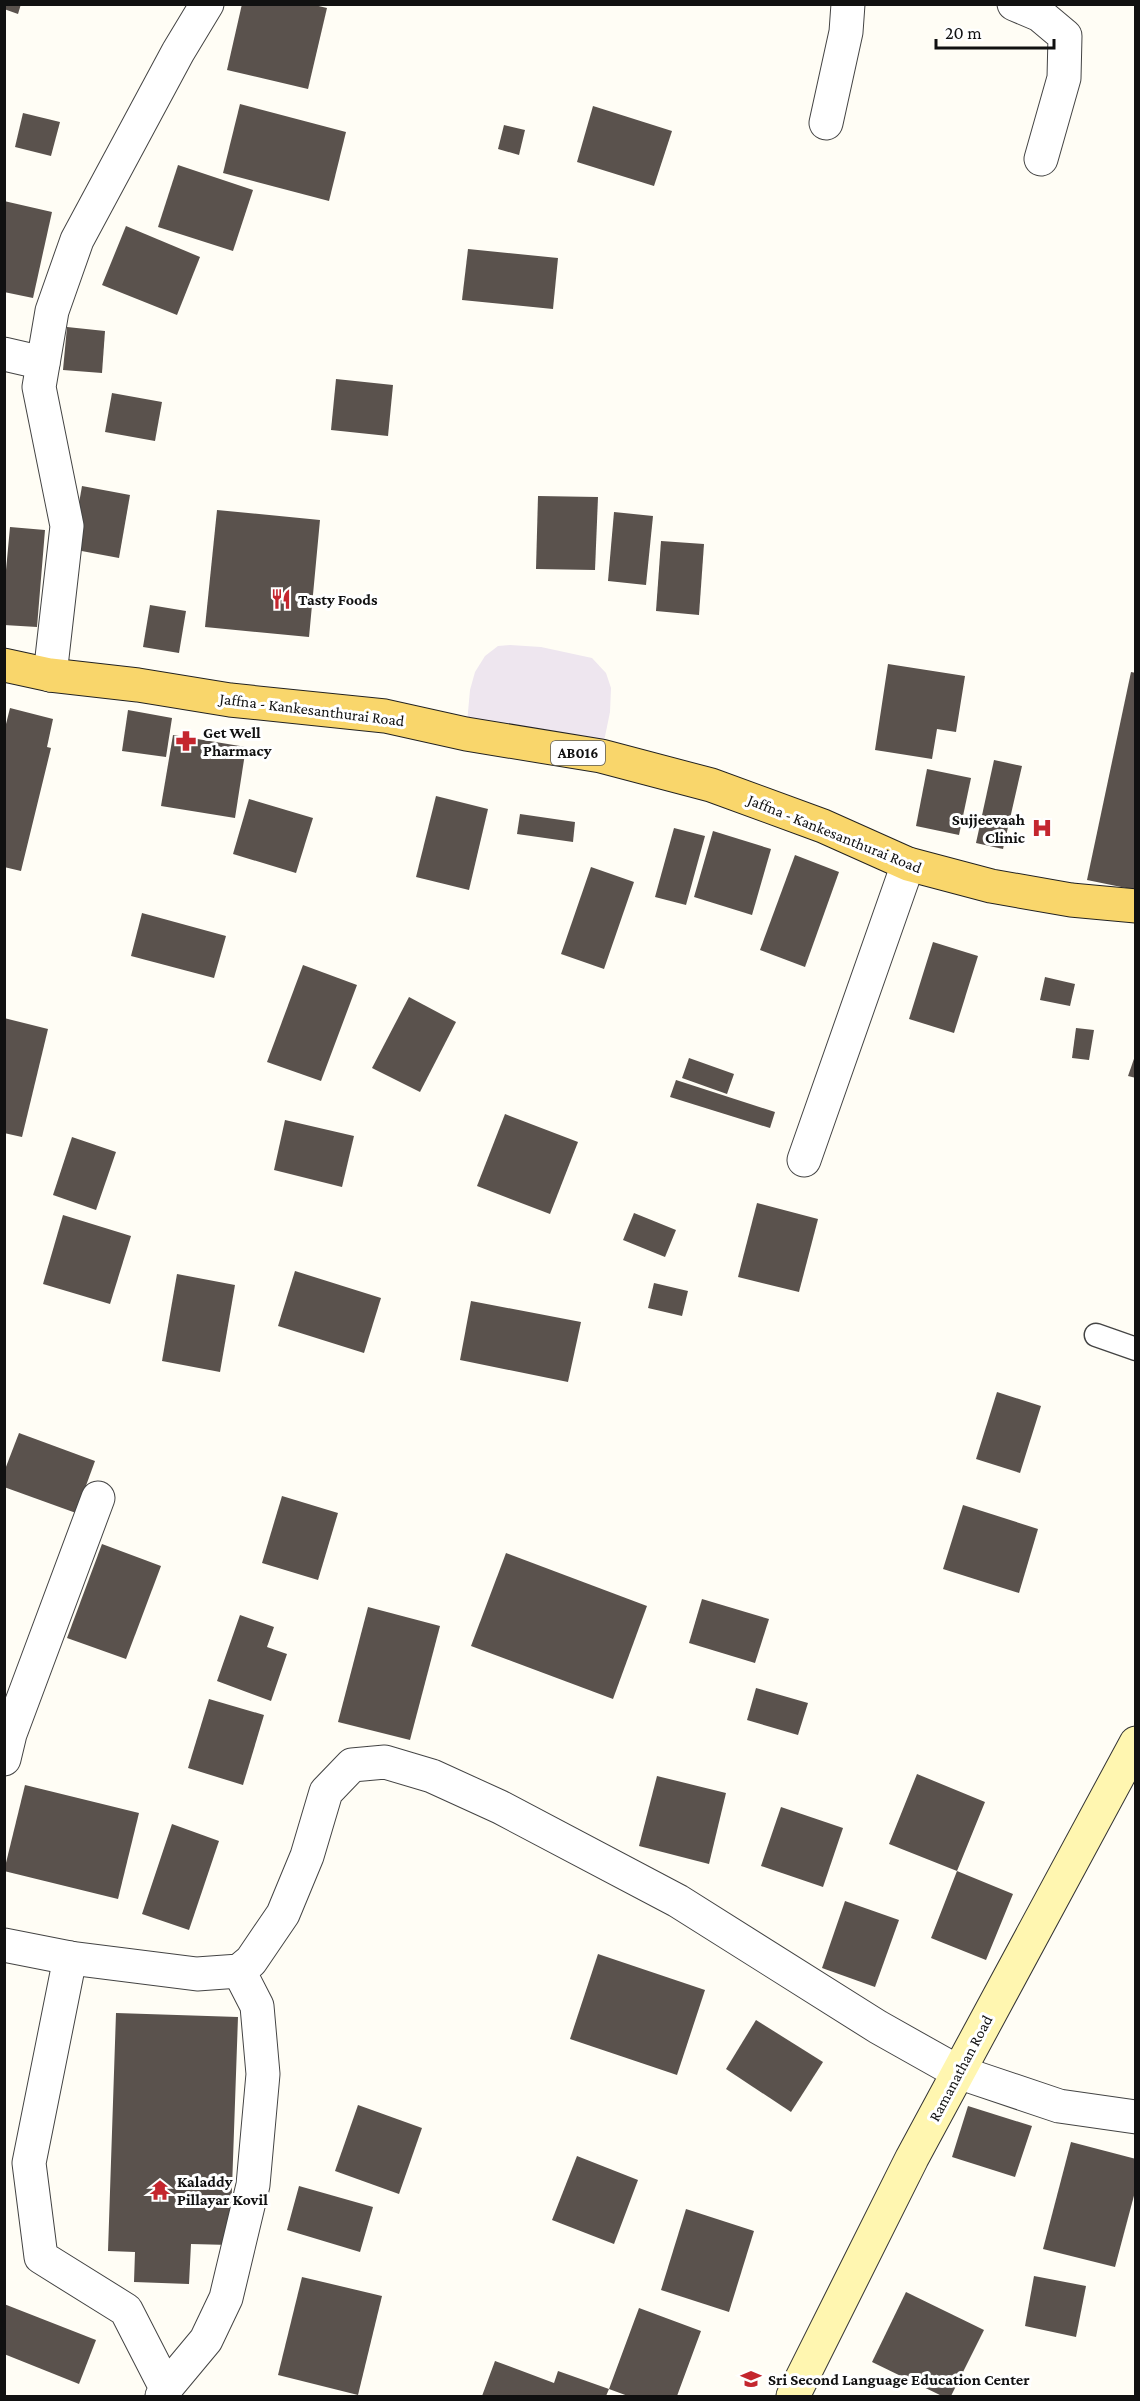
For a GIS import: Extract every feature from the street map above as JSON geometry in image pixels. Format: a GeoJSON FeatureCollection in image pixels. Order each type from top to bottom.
{"type":"FeatureCollection","features":[{"type":"Feature","properties":{"kind":"main road","name":"Jaffna - Kankesanthurai Road"},"geometry":{"type":"LineString","coordinates":[[4,665],[50,675],[230,700],[385,716],[466,734],[601,756],[711,785],[823,826],[908,864],[991,886],[1071,900],[1136,906]]}},
{"type":"Feature","properties":{"kind":"main road","name":"Ramanathan Road"},"geometry":{"type":"LineString","coordinates":[[793,2397],[912,2158],[1136,1743]]}},
{"type":"Feature","properties":{"kind":"street"},"geometry":{"type":"LineString","coordinates":[[826,123],[846,32],[848,4]]}},
{"type":"Feature","properties":{"kind":"street"},"geometry":{"type":"LineString","coordinates":[[1014,4],[1040,15],[1065,36],[1064,78],[1041,159]]}},
{"type":"Feature","properties":{"kind":"street"},"geometry":{"type":"LineString","coordinates":[[50,675],[67,526],[39,387],[52,311],[76,240],[202,6]]}},
{"type":"Feature","properties":{"kind":"street"},"geometry":{"type":"LineString","coordinates":[[4,354],[43,363]]}},
{"type":"Feature","properties":{"kind":"street"},"geometry":{"type":"LineString","coordinates":[[804,1160],[908,864]]}},
{"type":"Feature","properties":{"kind":"street"},"geometry":{"type":"LineString","coordinates":[[4,1759],[10,1734],[98,1498]]}},
{"type":"Feature","properties":{"kind":"street"},"geometry":{"type":"LineString","coordinates":[[4,1945],[70,1959],[197,1974],[239,1971],[251,1961],[283,1914],[307,1856],[326,1792],[352,1765],[385,1762],[432,1776],[500,1807],[678,1902],[878,2027],[958,2072],[1059,2106],[1136,2117]]}},
{"type":"Feature","properties":{"kind":"street"},"geometry":{"type":"LineString","coordinates":[[70,1959],[29,2163],[41,2257],[126,2310],[164,2392],[206,2340],[226,2298],[253,2185],[263,2074],[257,2006],[239,1971]]}},
{"type":"Feature","properties":{"kind":"lane"},"geometry":{"type":"LineString","coordinates":[[1096,1335],[1136,1349]]}},
{"type":"Feature","properties":{"kind":"shaded area"},"geometry":{"type":"Polygon","coordinates":[[[498,646],[541,647],[592,658],[606,673],[611,688],[610,712],[601,756],[466,734],[470,690],[475,672],[485,656],[498,646]]]}},
{"type":"Feature","properties":{"kind":"building"},"geometry":{"type":"Polygon","coordinates":[[[4,4],[21,4],[18,14],[4,9],[4,4]]]}},
{"type":"Feature","properties":{"kind":"building"},"geometry":{"type":"Polygon","coordinates":[[[242,4],[310,4],[327,8],[308,89],[227,70],[242,4]]]}},
{"type":"Feature","properties":{"kind":"building"},"geometry":{"type":"Polygon","coordinates":[[[240,104],[346,132],[329,201],[223,173],[240,104]]]}},
{"type":"Feature","properties":{"kind":"building"},"geometry":{"type":"Polygon","coordinates":[[[593,106],[672,131],[654,186],[577,162],[593,106]]]}},
{"type":"Feature","properties":{"kind":"building"},"geometry":{"type":"Polygon","coordinates":[[[23,113],[60,122],[51,156],[15,147],[23,113]]]}},
{"type":"Feature","properties":{"kind":"building"},"geometry":{"type":"Polygon","coordinates":[[[504,125],[525,130],[519,155],[498,149],[504,125]]]}},
{"type":"Feature","properties":{"kind":"building"},"geometry":{"type":"Polygon","coordinates":[[[178,165],[253,190],[233,251],[158,227],[178,165]]]}},
{"type":"Feature","properties":{"kind":"building"},"geometry":{"type":"Polygon","coordinates":[[[4,201],[52,212],[33,298],[4,292],[4,201]]]}},
{"type":"Feature","properties":{"kind":"building"},"geometry":{"type":"Polygon","coordinates":[[[126,226],[200,257],[177,315],[102,285],[126,226]]]}},
{"type":"Feature","properties":{"kind":"building"},"geometry":{"type":"Polygon","coordinates":[[[468,249],[558,258],[553,309],[462,300],[468,249]]]}},
{"type":"Feature","properties":{"kind":"building"},"geometry":{"type":"Polygon","coordinates":[[[67,327],[105,331],[102,373],[63,370],[67,327]]]}},
{"type":"Feature","properties":{"kind":"building"},"geometry":{"type":"Polygon","coordinates":[[[336,379],[393,385],[388,436],[331,430],[336,379]]]}},
{"type":"Feature","properties":{"kind":"building"},"geometry":{"type":"Polygon","coordinates":[[[112,393],[162,402],[155,441],[105,432],[112,393]]]}},
{"type":"Feature","properties":{"kind":"building"},"geometry":{"type":"Polygon","coordinates":[[[82,486],[130,495],[119,558],[71,549],[82,486]]]}},
{"type":"Feature","properties":{"kind":"building"},"geometry":{"type":"Polygon","coordinates":[[[538,496],[598,497],[595,570],[536,569],[538,496]]]}},
{"type":"Feature","properties":{"kind":"building"},"geometry":{"type":"Polygon","coordinates":[[[217,510],[320,520],[309,637],[205,627],[217,510]]]}},
{"type":"Feature","properties":{"kind":"building"},"geometry":{"type":"Polygon","coordinates":[[[614,512],[653,516],[646,585],[608,581],[614,512]]]}},
{"type":"Feature","properties":{"kind":"building"},"geometry":{"type":"Polygon","coordinates":[[[10,527],[45,530],[37,627],[4,625],[4,570],[6,570],[10,527]]]}},
{"type":"Feature","properties":{"kind":"building"},"geometry":{"type":"Polygon","coordinates":[[[661,541],[704,544],[699,615],[656,611],[661,541]]]}},
{"type":"Feature","properties":{"kind":"building"},"geometry":{"type":"Polygon","coordinates":[[[150,605],[186,611],[179,653],[143,647],[150,605]]]}},
{"type":"Feature","properties":{"kind":"building"},"geometry":{"type":"Polygon","coordinates":[[[888,664],[965,676],[956,732],[937,729],[932,759],[875,750],[888,664]]]}},
{"type":"Feature","properties":{"kind":"building"},"geometry":{"type":"Polygon","coordinates":[[[1131,672],[1136,673],[1136,890],[1087,880],[1131,672]]]}},
{"type":"Feature","properties":{"kind":"building"},"geometry":{"type":"Polygon","coordinates":[[[10,708],[53,719],[47,747],[51,748],[21,871],[4,867],[4,732],[10,708]]]}},
{"type":"Feature","properties":{"kind":"building"},"geometry":{"type":"Polygon","coordinates":[[[128,710],[172,718],[166,757],[122,751],[128,710]]]}},
{"type":"Feature","properties":{"kind":"building"},"geometry":{"type":"Polygon","coordinates":[[[173,735],[246,747],[235,818],[161,806],[173,735]]]}},
{"type":"Feature","properties":{"kind":"building"},"geometry":{"type":"Polygon","coordinates":[[[994,760],[1022,766],[1003,849],[976,843],[994,760]]]}},
{"type":"Feature","properties":{"kind":"building"},"geometry":{"type":"Polygon","coordinates":[[[927,769],[971,778],[959,835],[916,826],[927,769]]]}},
{"type":"Feature","properties":{"kind":"building"},"geometry":{"type":"Polygon","coordinates":[[[436,796],[488,809],[469,890],[416,877],[436,796]]]}},
{"type":"Feature","properties":{"kind":"building"},"geometry":{"type":"Polygon","coordinates":[[[249,799],[313,818],[296,873],[233,854],[249,799]]]}},
{"type":"Feature","properties":{"kind":"building"},"geometry":{"type":"Polygon","coordinates":[[[520,814],[575,822],[573,842],[517,834],[520,814]]]}},
{"type":"Feature","properties":{"kind":"building"},"geometry":{"type":"Polygon","coordinates":[[[674,828],[705,836],[686,905],[655,897],[674,828]]]}},
{"type":"Feature","properties":{"kind":"building"},"geometry":{"type":"Polygon","coordinates":[[[713,831],[771,849],[752,915],[694,897],[713,831]]]}},
{"type":"Feature","properties":{"kind":"building"},"geometry":{"type":"Polygon","coordinates":[[[795,855],[839,872],[805,967],[760,950],[795,855]]]}},
{"type":"Feature","properties":{"kind":"building"},"geometry":{"type":"Polygon","coordinates":[[[591,867],[634,882],[604,969],[561,954],[591,867]]]}},
{"type":"Feature","properties":{"kind":"building"},"geometry":{"type":"Polygon","coordinates":[[[142,913],[226,936],[214,978],[131,956],[142,913]]]}},
{"type":"Feature","properties":{"kind":"building"},"geometry":{"type":"Polygon","coordinates":[[[933,942],[978,956],[954,1033],[909,1019],[933,942]]]}},
{"type":"Feature","properties":{"kind":"building"},"geometry":{"type":"Polygon","coordinates":[[[303,965],[357,985],[321,1081],[267,1062],[303,965]]]}},
{"type":"Feature","properties":{"kind":"building"},"geometry":{"type":"Polygon","coordinates":[[[1045,977],[1075,984],[1070,1006],[1040,1000],[1045,977]]]}},
{"type":"Feature","properties":{"kind":"building"},"geometry":{"type":"Polygon","coordinates":[[[409,997],[456,1022],[420,1092],[372,1068],[409,997]]]}},
{"type":"Feature","properties":{"kind":"building"},"geometry":{"type":"Polygon","coordinates":[[[4,1018],[48,1029],[22,1137],[4,1133],[4,1018]]]}},
{"type":"Feature","properties":{"kind":"building"},"geometry":{"type":"Polygon","coordinates":[[[1076,1028],[1094,1030],[1089,1060],[1072,1058],[1076,1028]]]}},
{"type":"Feature","properties":{"kind":"building"},"geometry":{"type":"Polygon","coordinates":[[[1136,1053],[1136,1078],[1128,1076],[1136,1053]]]}},
{"type":"Feature","properties":{"kind":"building"},"geometry":{"type":"Polygon","coordinates":[[[689,1058],[734,1074],[727,1094],[682,1078],[689,1058]]]}},
{"type":"Feature","properties":{"kind":"building"},"geometry":{"type":"Polygon","coordinates":[[[676,1080],[775,1112],[770,1128],[670,1097],[676,1080]]]}},
{"type":"Feature","properties":{"kind":"building"},"geometry":{"type":"Polygon","coordinates":[[[505,1114],[578,1142],[550,1214],[477,1186],[505,1114]]]}},
{"type":"Feature","properties":{"kind":"building"},"geometry":{"type":"Polygon","coordinates":[[[285,1120],[354,1136],[342,1187],[274,1170],[285,1120]]]}},
{"type":"Feature","properties":{"kind":"building"},"geometry":{"type":"Polygon","coordinates":[[[72,1137],[116,1152],[96,1210],[53,1195],[72,1137]]]}},
{"type":"Feature","properties":{"kind":"building"},"geometry":{"type":"Polygon","coordinates":[[[757,1203],[818,1219],[799,1292],[738,1277],[757,1203]]]}},
{"type":"Feature","properties":{"kind":"building"},"geometry":{"type":"Polygon","coordinates":[[[634,1213],[676,1230],[665,1257],[623,1240],[634,1213]]]}},
{"type":"Feature","properties":{"kind":"building"},"geometry":{"type":"Polygon","coordinates":[[[63,1215],[131,1236],[110,1304],[43,1284],[63,1215]]]}},
{"type":"Feature","properties":{"kind":"building"},"geometry":{"type":"Polygon","coordinates":[[[295,1271],[381,1298],[364,1353],[278,1326],[295,1271]]]}},
{"type":"Feature","properties":{"kind":"building"},"geometry":{"type":"Polygon","coordinates":[[[177,1274],[235,1285],[220,1372],[162,1361],[177,1274]]]}},
{"type":"Feature","properties":{"kind":"building"},"geometry":{"type":"Polygon","coordinates":[[[654,1283],[688,1291],[682,1316],[648,1308],[654,1283]]]}},
{"type":"Feature","properties":{"kind":"building"},"geometry":{"type":"Polygon","coordinates":[[[471,1301],[581,1322],[568,1382],[460,1360],[471,1301]]]}},
{"type":"Feature","properties":{"kind":"building"},"geometry":{"type":"Polygon","coordinates":[[[997,1392],[1041,1406],[1020,1473],[976,1459],[997,1392]]]}},
{"type":"Feature","properties":{"kind":"building"},"geometry":{"type":"Polygon","coordinates":[[[19,1433],[95,1461],[76,1513],[4,1487],[4,1472],[19,1433]]]}},
{"type":"Feature","properties":{"kind":"building"},"geometry":{"type":"Polygon","coordinates":[[[282,1496],[338,1513],[318,1580],[262,1563],[282,1496]]]}},
{"type":"Feature","properties":{"kind":"building"},"geometry":{"type":"Polygon","coordinates":[[[963,1505],[1038,1529],[1019,1593],[943,1569],[963,1505]]]}},
{"type":"Feature","properties":{"kind":"building"},"geometry":{"type":"Polygon","coordinates":[[[102,1544],[161,1566],[126,1659],[67,1638],[102,1544]]]}},
{"type":"Feature","properties":{"kind":"building"},"geometry":{"type":"Polygon","coordinates":[[[506,1553],[647,1606],[613,1699],[471,1646],[506,1553]]]}},
{"type":"Feature","properties":{"kind":"building"},"geometry":{"type":"Polygon","coordinates":[[[702,1599],[769,1619],[755,1663],[689,1643],[702,1599]]]}},
{"type":"Feature","properties":{"kind":"building"},"geometry":{"type":"Polygon","coordinates":[[[368,1607],[440,1626],[410,1740],[338,1722],[368,1607]]]}},
{"type":"Feature","properties":{"kind":"building"},"geometry":{"type":"Polygon","coordinates":[[[240,1615],[274,1627],[267,1647],[287,1654],[271,1701],[217,1681],[240,1615]]]}},
{"type":"Feature","properties":{"kind":"building"},"geometry":{"type":"Polygon","coordinates":[[[756,1688],[808,1703],[798,1735],[747,1720],[756,1688]]]}},
{"type":"Feature","properties":{"kind":"building"},"geometry":{"type":"Polygon","coordinates":[[[209,1699],[264,1715],[243,1785],[188,1768],[209,1699]]]}},
{"type":"Feature","properties":{"kind":"building"},"geometry":{"type":"Polygon","coordinates":[[[917,1774],[985,1802],[957,1871],[889,1844],[917,1774]]]}},
{"type":"Feature","properties":{"kind":"building"},"geometry":{"type":"Polygon","coordinates":[[[657,1776],[726,1793],[709,1864],[639,1846],[657,1776]]]}},
{"type":"Feature","properties":{"kind":"building"},"geometry":{"type":"Polygon","coordinates":[[[25,1785],[139,1813],[118,1899],[4,1871],[25,1785]]]}},
{"type":"Feature","properties":{"kind":"building"},"geometry":{"type":"Polygon","coordinates":[[[781,1807],[843,1828],[823,1887],[761,1866],[781,1807]]]}},
{"type":"Feature","properties":{"kind":"building"},"geometry":{"type":"Polygon","coordinates":[[[172,1824],[219,1841],[189,1930],[142,1914],[172,1824]]]}},
{"type":"Feature","properties":{"kind":"building"},"geometry":{"type":"Polygon","coordinates":[[[957,1871],[1013,1894],[986,1960],[931,1938],[957,1871]]]}},
{"type":"Feature","properties":{"kind":"building"},"geometry":{"type":"Polygon","coordinates":[[[845,1901],[899,1920],[875,1987],[822,1968],[845,1901]]]}},
{"type":"Feature","properties":{"kind":"building"},"geometry":{"type":"Polygon","coordinates":[[[598,1954],[705,1990],[677,2075],[570,2039],[598,1954]]]}},
{"type":"Feature","properties":{"kind":"building"},"geometry":{"type":"Polygon","coordinates":[[[116,2013],[238,2017],[230,2245],[191,2244],[189,2284],[134,2282],[135,2252],[108,2251],[116,2013]]]}},
{"type":"Feature","properties":{"kind":"building"},"geometry":{"type":"Polygon","coordinates":[[[756,2020],[823,2062],[791,2112],[726,2069],[756,2020]]]}},
{"type":"Feature","properties":{"kind":"building"},"geometry":{"type":"Polygon","coordinates":[[[358,2105],[422,2128],[399,2194],[335,2171],[358,2105]]]}},
{"type":"Feature","properties":{"kind":"building"},"geometry":{"type":"Polygon","coordinates":[[[968,2106],[1032,2126],[1015,2177],[952,2157],[968,2106]]]}},
{"type":"Feature","properties":{"kind":"building"},"geometry":{"type":"Polygon","coordinates":[[[1071,2142],[1136,2159],[1136,2188],[1115,2267],[1043,2249],[1071,2142]]]}},
{"type":"Feature","properties":{"kind":"building"},"geometry":{"type":"Polygon","coordinates":[[[577,2156],[638,2180],[614,2244],[552,2220],[577,2156]]]}},
{"type":"Feature","properties":{"kind":"building"},"geometry":{"type":"Polygon","coordinates":[[[299,2186],[373,2207],[360,2252],[287,2230],[299,2186]]]}},
{"type":"Feature","properties":{"kind":"building"},"geometry":{"type":"Polygon","coordinates":[[[686,2209],[754,2231],[729,2312],[661,2290],[686,2209]]]}},
{"type":"Feature","properties":{"kind":"building"},"geometry":{"type":"Polygon","coordinates":[[[1034,2276],[1086,2286],[1076,2337],[1025,2326],[1034,2276]]]}},
{"type":"Feature","properties":{"kind":"building"},"geometry":{"type":"Polygon","coordinates":[[[302,2277],[382,2296],[358,2395],[278,2375],[302,2277]]]}},
{"type":"Feature","properties":{"kind":"building"},"geometry":{"type":"Polygon","coordinates":[[[906,2292],[984,2330],[951,2396],[942,2396],[872,2362],[906,2292]]]}},
{"type":"Feature","properties":{"kind":"building"},"geometry":{"type":"Polygon","coordinates":[[[4,2304],[96,2340],[79,2384],[4,2354],[4,2304]]]}},
{"type":"Feature","properties":{"kind":"building"},"geometry":{"type":"Polygon","coordinates":[[[639,2308],[701,2331],[677,2396],[628,2396],[609,2389],[639,2308]]]}},
{"type":"Feature","properties":{"kind":"building"},"geometry":{"type":"Polygon","coordinates":[[[495,2361],[554,2383],[558,2371],[609,2389],[606,2396],[482,2396],[495,2361]]]}},
{"type":"Feature","properties":{"kind":"place","name":"Tasty Foods"},"geometry":{"type":"Point","coordinates":[281,599]}},
{"type":"Feature","properties":{"kind":"place","name":"Get Well Pharmacy"},"geometry":{"type":"Point","coordinates":[186,741]}},
{"type":"Feature","properties":{"kind":"place","name":"Sujjeevaah Clinic"},"geometry":{"type":"Point","coordinates":[1042,828]}},
{"type":"Feature","properties":{"kind":"place","name":"Kaladdy Pillayar Kovil"},"geometry":{"type":"Point","coordinates":[160,2190]}},
{"type":"Feature","properties":{"kind":"place","name":"Sri Second Language Education Center"},"geometry":{"type":"Point","coordinates":[751,2379]}}]}
